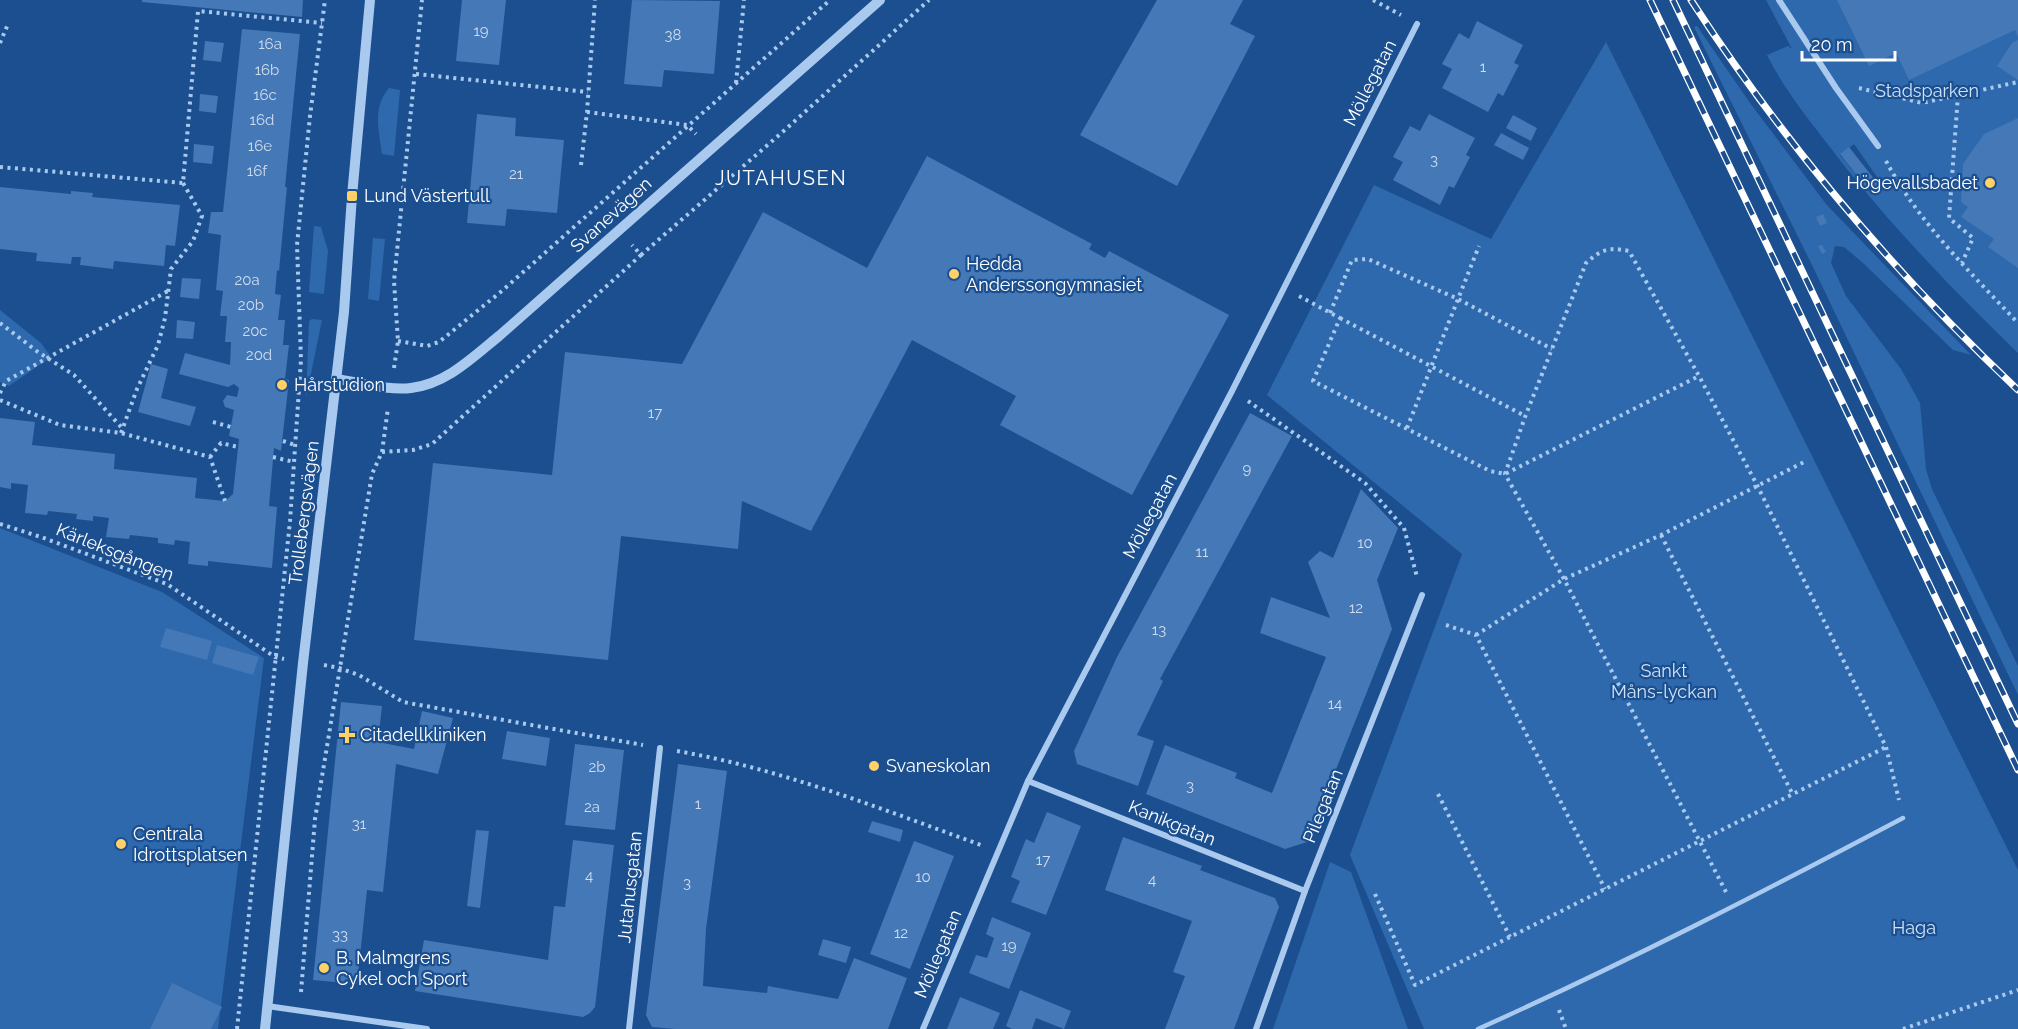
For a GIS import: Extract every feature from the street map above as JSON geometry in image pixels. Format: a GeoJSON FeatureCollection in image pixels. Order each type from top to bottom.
{"type":"FeatureCollection","features":[{"type":"Feature","properties":{"kind":"street","name":"Trollebergsvägen"},"geometry":{"type":"LineString","coordinates":[[265,1029],[303,663],[344,312],[370,0]]}},
{"type":"Feature","properties":{"kind":"street","name":"Svanevägen"},"geometry":{"type":"LineString","coordinates":[[336,379],[409,388],[428,385],[453,374],[880,0]]}},
{"type":"Feature","properties":{"kind":"street"},"geometry":{"type":"LineString","coordinates":[[1779,0],[1836,88],[1878,146]]}},
{"type":"Feature","properties":{"kind":"street","name":"Möllegatan"},"geometry":{"type":"LineString","coordinates":[[923,1029],[1028,781],[1232,391],[1417,24]]}},
{"type":"Feature","properties":{"kind":"street","name":"Pilegatan"},"geometry":{"type":"LineString","coordinates":[[1256,1029],[1305,891],[1422,595]]}},
{"type":"Feature","properties":{"kind":"street","name":"Jutahusgatan"},"geometry":{"type":"LineString","coordinates":[[629,1029],[660,748]]}},
{"type":"Feature","properties":{"kind":"street","name":"Kanikgatan"},"geometry":{"type":"LineString","coordinates":[[1028,781],[1305,891]]}},
{"type":"Feature","properties":{"kind":"street"},"geometry":{"type":"LineString","coordinates":[[267,1006],[426,1029]]}},
{"type":"Feature","properties":{"kind":"lane"},"geometry":{"type":"LineString","coordinates":[[1478,1029],[1734,907],[1904,818]]}},
{"type":"Feature","properties":{"kind":"path"},"geometry":{"type":"LineString","coordinates":[[237,1029],[290,521],[301,360],[297,245],[325,0]]}},
{"type":"Feature","properties":{"kind":"path"},"geometry":{"type":"LineString","coordinates":[[299,1011],[315,819],[372,474],[382,452],[398,341],[394,281],[422,0]]}},
{"type":"Feature","properties":{"kind":"path"},"geometry":{"type":"LineString","coordinates":[[581,165],[595,0]]}},
{"type":"Feature","properties":{"kind":"path"},"geometry":{"type":"LineString","coordinates":[[736,84],[744,0]]}},
{"type":"Feature","properties":{"kind":"path"},"geometry":{"type":"LineString","coordinates":[[398,341],[427,346],[439,342],[503,290],[830,0]]}},
{"type":"Feature","properties":{"kind":"path"},"geometry":{"type":"LineString","coordinates":[[382,452],[413,450],[432,444],[929,0]]}},
{"type":"Feature","properties":{"kind":"path"},"geometry":{"type":"LineString","coordinates":[[1373,0],[1417,24]]}},
{"type":"Feature","properties":{"kind":"path"},"geometry":{"type":"LineString","coordinates":[[122,431],[137,389],[158,345],[165,318],[171,269],[193,241],[202,216],[183,183],[198,11],[322,23]]}},
{"type":"Feature","properties":{"kind":"path"},"geometry":{"type":"LineString","coordinates":[[0,43],[8,24]]}},
{"type":"Feature","properties":{"kind":"path"},"geometry":{"type":"LineString","coordinates":[[416,74],[588,92]]}},
{"type":"Feature","properties":{"kind":"path"},"geometry":{"type":"LineString","coordinates":[[1854,81],[1857,87],[1922,103],[2018,82]]}},
{"type":"Feature","properties":{"kind":"path"},"geometry":{"type":"LineString","coordinates":[[1959,95],[1949,218],[1973,238],[1962,263]]}},
{"type":"Feature","properties":{"kind":"path"},"geometry":{"type":"LineString","coordinates":[[587,112],[687,125],[711,148]]}},
{"type":"Feature","properties":{"kind":"path"},"geometry":{"type":"LineString","coordinates":[[1878,146],[1895,178],[1916,208],[1975,278],[2018,323]]}},
{"type":"Feature","properties":{"kind":"path"},"geometry":{"type":"LineString","coordinates":[[0,167],[183,183]]}},
{"type":"Feature","properties":{"kind":"path"},"geometry":{"type":"LineString","coordinates":[[599,205],[641,255]]}},
{"type":"Feature","properties":{"kind":"path"},"geometry":{"type":"LineString","coordinates":[[1407,428],[1479,246]]}},
{"type":"Feature","properties":{"kind":"path"},"geometry":{"type":"LineString","coordinates":[[1734,907],[1564,579],[1505,474],[1586,263],[1599,252],[1612,248],[1629,251],[1699,376],[1757,486],[1886,747],[1904,818]]}},
{"type":"Feature","properties":{"kind":"path"},"geometry":{"type":"LineString","coordinates":[[1330,313],[1352,260],[1368,258],[1458,299],[1552,349]]}},
{"type":"Feature","properties":{"kind":"path"},"geometry":{"type":"LineString","coordinates":[[1284,288],[1525,417]]}},
{"type":"Feature","properties":{"kind":"path"},"geometry":{"type":"LineString","coordinates":[[0,393],[6,381],[168,291]]}},
{"type":"Feature","properties":{"kind":"path"},"geometry":{"type":"LineString","coordinates":[[1340,318],[1314,381],[1490,471],[1505,474],[1699,376]]}},
{"type":"Feature","properties":{"kind":"path"},"geometry":{"type":"LineString","coordinates":[[0,323],[74,375],[122,431]]}},
{"type":"Feature","properties":{"kind":"path"},"geometry":{"type":"LineString","coordinates":[[1232,391],[1365,483],[1404,528],[1422,595]]}},
{"type":"Feature","properties":{"kind":"path"},"geometry":{"type":"LineString","coordinates":[[0,400],[60,425],[122,431],[210,457]]}},
{"type":"Feature","properties":{"kind":"path"},"geometry":{"type":"LineString","coordinates":[[213,422],[231,427]]}},
{"type":"Feature","properties":{"kind":"path"},"geometry":{"type":"LineString","coordinates":[[283,441],[295,445]]}},
{"type":"Feature","properties":{"kind":"path"},"geometry":{"type":"LineString","coordinates":[[210,457],[221,443],[238,447]]}},
{"type":"Feature","properties":{"kind":"path"},"geometry":{"type":"LineString","coordinates":[[210,457],[225,501]]}},
{"type":"Feature","properties":{"kind":"path"},"geometry":{"type":"LineString","coordinates":[[273,457],[294,462]]}},
{"type":"Feature","properties":{"kind":"path"},"geometry":{"type":"LineString","coordinates":[[1476,635],[1564,579],[1661,535],[1806,461]]}},
{"type":"Feature","properties":{"kind":"path","name":"Kärleksgången"},"geometry":{"type":"LineString","coordinates":[[0,524],[41,537],[167,585],[275,657]]}},
{"type":"Feature","properties":{"kind":"path"},"geometry":{"type":"LineString","coordinates":[[1661,535],[1793,795]]}},
{"type":"Feature","properties":{"kind":"path"},"geometry":{"type":"LineString","coordinates":[[1446,625],[1476,635],[1605,890]]}},
{"type":"Feature","properties":{"kind":"path"},"geometry":{"type":"LineString","coordinates":[[275,657],[339,668],[359,675],[403,702],[724,759],[831,791],[998,851]]}},
{"type":"Feature","properties":{"kind":"path"},"geometry":{"type":"LineString","coordinates":[[1375,894],[1415,985],[1886,747]]}},
{"type":"Feature","properties":{"kind":"path"},"geometry":{"type":"LineString","coordinates":[[1438,794],[1510,937]]}},
{"type":"Feature","properties":{"kind":"path"},"geometry":{"type":"LineString","coordinates":[[1903,1029],[2018,990]]}},
{"type":"Feature","properties":{"kind":"green space","name":"Stadsparken"},"geometry":{"type":"Polygon","coordinates":[[[1766,0],[2018,0],[2018,353],[1894,225],[1802,111],[1767,55],[1788,46],[1792,49],[1766,0]],[[1854,144],[1840,155],[1873,196],[1884,187],[1854,144]]]}},
{"type":"Feature","properties":{"kind":"green space"},"geometry":{"type":"Polygon","coordinates":[[[1697,26],[1750,103],[1826,204],[1971,355],[1953,350],[1863,263],[1844,247],[1835,246],[1831,263],[1846,296],[1901,369],[1920,403],[1926,469],[1932,489],[2018,666],[2018,695],[1813,267],[1694,27],[1697,26]]]}},
{"type":"Feature","properties":{"kind":"green space","name":"Sankt Måns-lyckan"},"geometry":{"type":"Polygon","coordinates":[[[1606,42],[2018,870],[2018,1029],[1424,1029],[1350,855],[1462,554],[1267,395],[1374,185],[1491,239],[1606,42]]]}},
{"type":"Feature","properties":{"kind":"green space"},"geometry":{"type":"Polygon","coordinates":[[[389,88],[400,90],[394,156],[382,154],[378,128],[380,103],[389,88]]]}},
{"type":"Feature","properties":{"kind":"green space"},"geometry":{"type":"Polygon","coordinates":[[[314,226],[321,227],[328,251],[324,294],[309,292],[314,226]]]}},
{"type":"Feature","properties":{"kind":"green space"},"geometry":{"type":"Polygon","coordinates":[[[373,238],[385,239],[379,301],[368,299],[373,238]]]}},
{"type":"Feature","properties":{"kind":"green space"},"geometry":{"type":"Polygon","coordinates":[[[0,310],[41,343],[51,357],[9,386],[0,382],[0,310]]]}},
{"type":"Feature","properties":{"kind":"green space"},"geometry":{"type":"Polygon","coordinates":[[[322,320],[306,398],[309,321],[322,320]]]}},
{"type":"Feature","properties":{"kind":"green space","name":"Centrala Idrottsplatsen"},"geometry":{"type":"Polygon","coordinates":[[[0,528],[162,592],[264,658],[218,1029],[0,1029],[0,528]]]}},
{"type":"Feature","properties":{"kind":"green space"},"geometry":{"type":"Polygon","coordinates":[[[1330,862],[1351,872],[1408,1029],[1273,1029],[1330,862]]]}},
{"type":"Feature","properties":{"kind":"building"},"geometry":{"type":"Polygon","coordinates":[[[142,0],[303,0],[302,17],[142,2],[142,0]]]}},
{"type":"Feature","properties":{"kind":"building"},"geometry":{"type":"Polygon","coordinates":[[[462,0],[506,0],[499,65],[456,61],[462,0]]]}},
{"type":"Feature","properties":{"kind":"building"},"geometry":{"type":"Polygon","coordinates":[[[632,0],[720,1],[714,74],[664,70],[662,87],[624,84],[632,0]]]}},
{"type":"Feature","properties":{"kind":"building"},"geometry":{"type":"Polygon","coordinates":[[[1157,0],[1243,0],[1230,24],[1255,36],[1177,186],[1080,135],[1157,0]]]}},
{"type":"Feature","properties":{"kind":"building"},"geometry":{"type":"Polygon","coordinates":[[[1837,0],[2018,0],[2018,37],[2015,30],[1909,80],[1896,53],[1869,66],[1837,0]]]}},
{"type":"Feature","properties":{"kind":"building"},"geometry":{"type":"Polygon","coordinates":[[[1477,21],[1523,45],[1514,63],[1519,65],[1503,96],[1498,93],[1488,112],[1442,88],[1452,69],[1442,64],[1459,33],[1469,39],[1477,21]]]}},
{"type":"Feature","properties":{"kind":"building"},"geometry":{"type":"Polygon","coordinates":[[[242,29],[300,34],[275,294],[281,295],[278,320],[285,320],[283,345],[289,345],[285,379],[289,380],[281,451],[274,448],[269,506],[277,507],[272,568],[208,561],[208,566],[188,564],[190,542],[175,540],[174,545],[158,543],[158,538],[130,535],[129,539],[106,537],[109,518],[93,516],[93,521],[76,519],[77,514],[48,511],[47,515],[25,513],[28,485],[11,483],[11,489],[0,487],[0,418],[35,422],[32,445],[115,454],[114,469],[197,478],[195,498],[225,501],[233,494],[239,439],[229,436],[234,410],[225,407],[223,401],[227,395],[237,397],[239,388],[234,384],[228,387],[179,374],[185,353],[230,365],[231,342],[225,342],[227,316],[220,316],[223,291],[216,290],[221,235],[208,233],[211,212],[223,212],[242,29]]]}},
{"type":"Feature","properties":{"kind":"building"},"geometry":{"type":"Polygon","coordinates":[[[2018,40],[2018,80],[1997,66],[2012,43],[2018,40]]]}},
{"type":"Feature","properties":{"kind":"building"},"geometry":{"type":"Polygon","coordinates":[[[205,41],[224,43],[221,62],[203,60],[205,41]]]}},
{"type":"Feature","properties":{"kind":"building"},"geometry":{"type":"Polygon","coordinates":[[[200,94],[218,96],[216,113],[199,111],[200,94]]]}},
{"type":"Feature","properties":{"kind":"building"},"geometry":{"type":"Polygon","coordinates":[[[477,114],[516,118],[515,136],[564,140],[557,213],[507,209],[505,226],[467,223],[477,114]]]}},
{"type":"Feature","properties":{"kind":"building"},"geometry":{"type":"Polygon","coordinates":[[[1429,114],[1475,138],[1466,155],[1470,157],[1454,188],[1449,186],[1440,205],[1393,180],[1403,162],[1393,157],[1410,126],[1420,131],[1429,114]]]}},
{"type":"Feature","properties":{"kind":"building"},"geometry":{"type":"Polygon","coordinates":[[[1513,115],[1537,128],[1531,141],[1506,128],[1513,115]]]}},
{"type":"Feature","properties":{"kind":"building","name":"Högevallsbadet"},"geometry":{"type":"Polygon","coordinates":[[[2018,118],[2018,268],[1988,247],[1994,239],[1961,217],[1968,207],[1961,202],[1963,164],[1984,134],[2018,118]]]}},
{"type":"Feature","properties":{"kind":"building"},"geometry":{"type":"Polygon","coordinates":[[[1501,133],[1529,148],[1523,160],[1494,145],[1501,133]]]}},
{"type":"Feature","properties":{"kind":"building"},"geometry":{"type":"Polygon","coordinates":[[[194,144],[214,146],[212,164],[193,162],[194,144]]]}},
{"type":"Feature","properties":{"kind":"building"},"geometry":{"type":"Polygon","coordinates":[[[1849,147],[1882,189],[1873,196],[1840,154],[1849,147]]]}},
{"type":"Feature","properties":{"kind":"building"},"geometry":{"type":"Polygon","coordinates":[[[927,156],[1092,244],[1089,249],[1105,258],[1109,251],[1229,315],[1132,495],[1000,425],[1016,396],[912,340],[811,531],[742,501],[738,549],[621,536],[608,660],[414,640],[433,463],[552,475],[565,352],[682,364],[763,212],[867,268],[927,156]]]}},
{"type":"Feature","properties":{"kind":"building"},"geometry":{"type":"Polygon","coordinates":[[[0,187],[71,194],[71,191],[93,193],[92,197],[180,205],[175,246],[166,245],[164,266],[114,261],[113,269],[80,265],[81,257],[72,257],[71,264],[36,261],[37,253],[0,249],[0,187]]]}},
{"type":"Feature","properties":{"kind":"building"},"geometry":{"type":"Polygon","coordinates":[[[1823,214],[1827,223],[1820,226],[1816,217],[1823,214]]]}},
{"type":"Feature","properties":{"kind":"building"},"geometry":{"type":"Polygon","coordinates":[[[1822,245],[1826,252],[1822,254],[1818,246],[1822,245]]]}},
{"type":"Feature","properties":{"kind":"building"},"geometry":{"type":"Polygon","coordinates":[[[182,278],[201,279],[199,299],[180,297],[182,278]]]}},
{"type":"Feature","properties":{"kind":"building"},"geometry":{"type":"Polygon","coordinates":[[[177,320],[195,322],[193,339],[176,338],[177,320]]]}},
{"type":"Feature","properties":{"kind":"building"},"geometry":{"type":"Polygon","coordinates":[[[151,364],[168,369],[161,398],[196,407],[190,426],[138,412],[151,364]]]}},
{"type":"Feature","properties":{"kind":"building"},"geometry":{"type":"Polygon","coordinates":[[[1250,413],[1292,436],[1160,679],[1163,681],[1137,735],[1154,741],[1138,786],[1077,764],[1074,751],[1117,657],[1250,413]]]}},
{"type":"Feature","properties":{"kind":"building"},"geometry":{"type":"Polygon","coordinates":[[[1361,489],[1398,528],[1377,580],[1392,629],[1307,842],[1285,849],[1146,794],[1165,745],[1237,773],[1235,778],[1272,793],[1326,657],[1260,633],[1271,597],[1330,618],[1308,562],[1320,551],[1333,558],[1361,489]]]}},
{"type":"Feature","properties":{"kind":"building"},"geometry":{"type":"Polygon","coordinates":[[[166,628],[212,641],[207,660],[160,647],[166,628]]]}},
{"type":"Feature","properties":{"kind":"building"},"geometry":{"type":"Polygon","coordinates":[[[217,645],[259,657],[253,675],[212,663],[217,645]]]}},
{"type":"Feature","properties":{"kind":"building"},"geometry":{"type":"Polygon","coordinates":[[[341,702],[382,706],[378,742],[414,749],[422,711],[453,718],[438,774],[396,764],[383,892],[367,890],[357,984],[313,980],[341,702]]]}},
{"type":"Feature","properties":{"kind":"building"},"geometry":{"type":"Polygon","coordinates":[[[507,731],[550,738],[546,766],[502,759],[507,731]]]}},
{"type":"Feature","properties":{"kind":"building"},"geometry":{"type":"Polygon","coordinates":[[[575,744],[624,750],[615,830],[565,825],[575,744]]]}},
{"type":"Feature","properties":{"kind":"building"},"geometry":{"type":"Polygon","coordinates":[[[678,764],[727,771],[706,929],[703,986],[767,993],[768,986],[838,999],[854,958],[907,978],[888,1029],[675,1029],[652,1027],[646,1015],[678,764]]]}},
{"type":"Feature","properties":{"kind":"building"},"geometry":{"type":"Polygon","coordinates":[[[1047,812],[1081,826],[1046,915],[1011,902],[1020,881],[1011,877],[1026,839],[1034,843],[1047,812]]]}},
{"type":"Feature","properties":{"kind":"building"},"geometry":{"type":"Polygon","coordinates":[[[872,821],[903,830],[900,842],[868,832],[872,821]]]}},
{"type":"Feature","properties":{"kind":"building"},"geometry":{"type":"Polygon","coordinates":[[[476,830],[489,831],[480,908],[467,906],[476,830]]]}},
{"type":"Feature","properties":{"kind":"building"},"geometry":{"type":"Polygon","coordinates":[[[1123,837],[1202,866],[1200,870],[1275,898],[1279,907],[1234,1029],[1165,1029],[1185,976],[1173,972],[1192,921],[1105,890],[1123,837]]]}},
{"type":"Feature","properties":{"kind":"building"},"geometry":{"type":"Polygon","coordinates":[[[573,840],[614,845],[595,1007],[590,1013],[583,1017],[415,991],[424,940],[548,960],[554,906],[565,907],[573,840]]]}},
{"type":"Feature","properties":{"kind":"building"},"geometry":{"type":"Polygon","coordinates":[[[914,841],[954,856],[910,969],[870,954],[914,841]]]}},
{"type":"Feature","properties":{"kind":"building"},"geometry":{"type":"Polygon","coordinates":[[[992,917],[1031,933],[1009,989],[969,973],[976,955],[987,958],[994,938],[986,934],[992,917]]]}},
{"type":"Feature","properties":{"kind":"building"},"geometry":{"type":"Polygon","coordinates":[[[823,939],[851,947],[846,963],[818,955],[823,939]]]}},
{"type":"Feature","properties":{"kind":"building"},"geometry":{"type":"Polygon","coordinates":[[[172,983],[222,1007],[211,1029],[150,1029],[172,983]]]}},
{"type":"Feature","properties":{"kind":"building"},"geometry":{"type":"Polygon","coordinates":[[[1020,990],[1071,1011],[1064,1029],[1036,1018],[1032,1029],[1012,1029],[1006,1026],[1020,990]]]}},
{"type":"Feature","properties":{"kind":"building"},"geometry":{"type":"Polygon","coordinates":[[[960,997],[1000,1013],[993,1029],[947,1029],[960,997]]]}},
{"type":"Feature","properties":{"kind":"railway"},"geometry":{"type":"LineString","coordinates":[[1650,0],[2018,770]]}},
{"type":"Feature","properties":{"kind":"railway"},"geometry":{"type":"LineString","coordinates":[[1673,0],[2018,724]]}},
{"type":"Feature","properties":{"kind":"railway"},"geometry":{"type":"LineString","coordinates":[[1691,0],[1764,105],[1843,205],[1928,300],[2018,390]]}},
{"type":"Feature","properties":{"kind":"place","name":"Högevallsbadet"},"geometry":{"type":"Point","coordinates":[1990,183]}},
{"type":"Feature","properties":{"kind":"place","name":"Lund Västertull"},"geometry":{"type":"Point","coordinates":[352,196]}},
{"type":"Feature","properties":{"kind":"place","name":"Hedda Anderssongymnasiet"},"geometry":{"type":"Point","coordinates":[954,274]}},
{"type":"Feature","properties":{"kind":"place","name":"Hårstudion"},"geometry":{"type":"Point","coordinates":[282,385]}},
{"type":"Feature","properties":{"kind":"place","name":"Citadellkliniken"},"geometry":{"type":"Point","coordinates":[347,735]}},
{"type":"Feature","properties":{"kind":"place","name":"Svaneskolan"},"geometry":{"type":"Point","coordinates":[874,766]}},
{"type":"Feature","properties":{"kind":"place","name":"Centrala Idrottsplatsen"},"geometry":{"type":"Point","coordinates":[121,844]}},
{"type":"Feature","properties":{"kind":"place","name":"B. Malmgrens Cykel och Sport"},"geometry":{"type":"Point","coordinates":[324,968]}},
{"type":"Feature","properties":{"kind":"district","name":"JUTAHUSEN"},"geometry":{"type":"Point","coordinates":[781,178]}},
{"type":"Feature","properties":{"kind":"park label","name":"Haga"},"geometry":{"type":"Point","coordinates":[1914,928]}}]}
